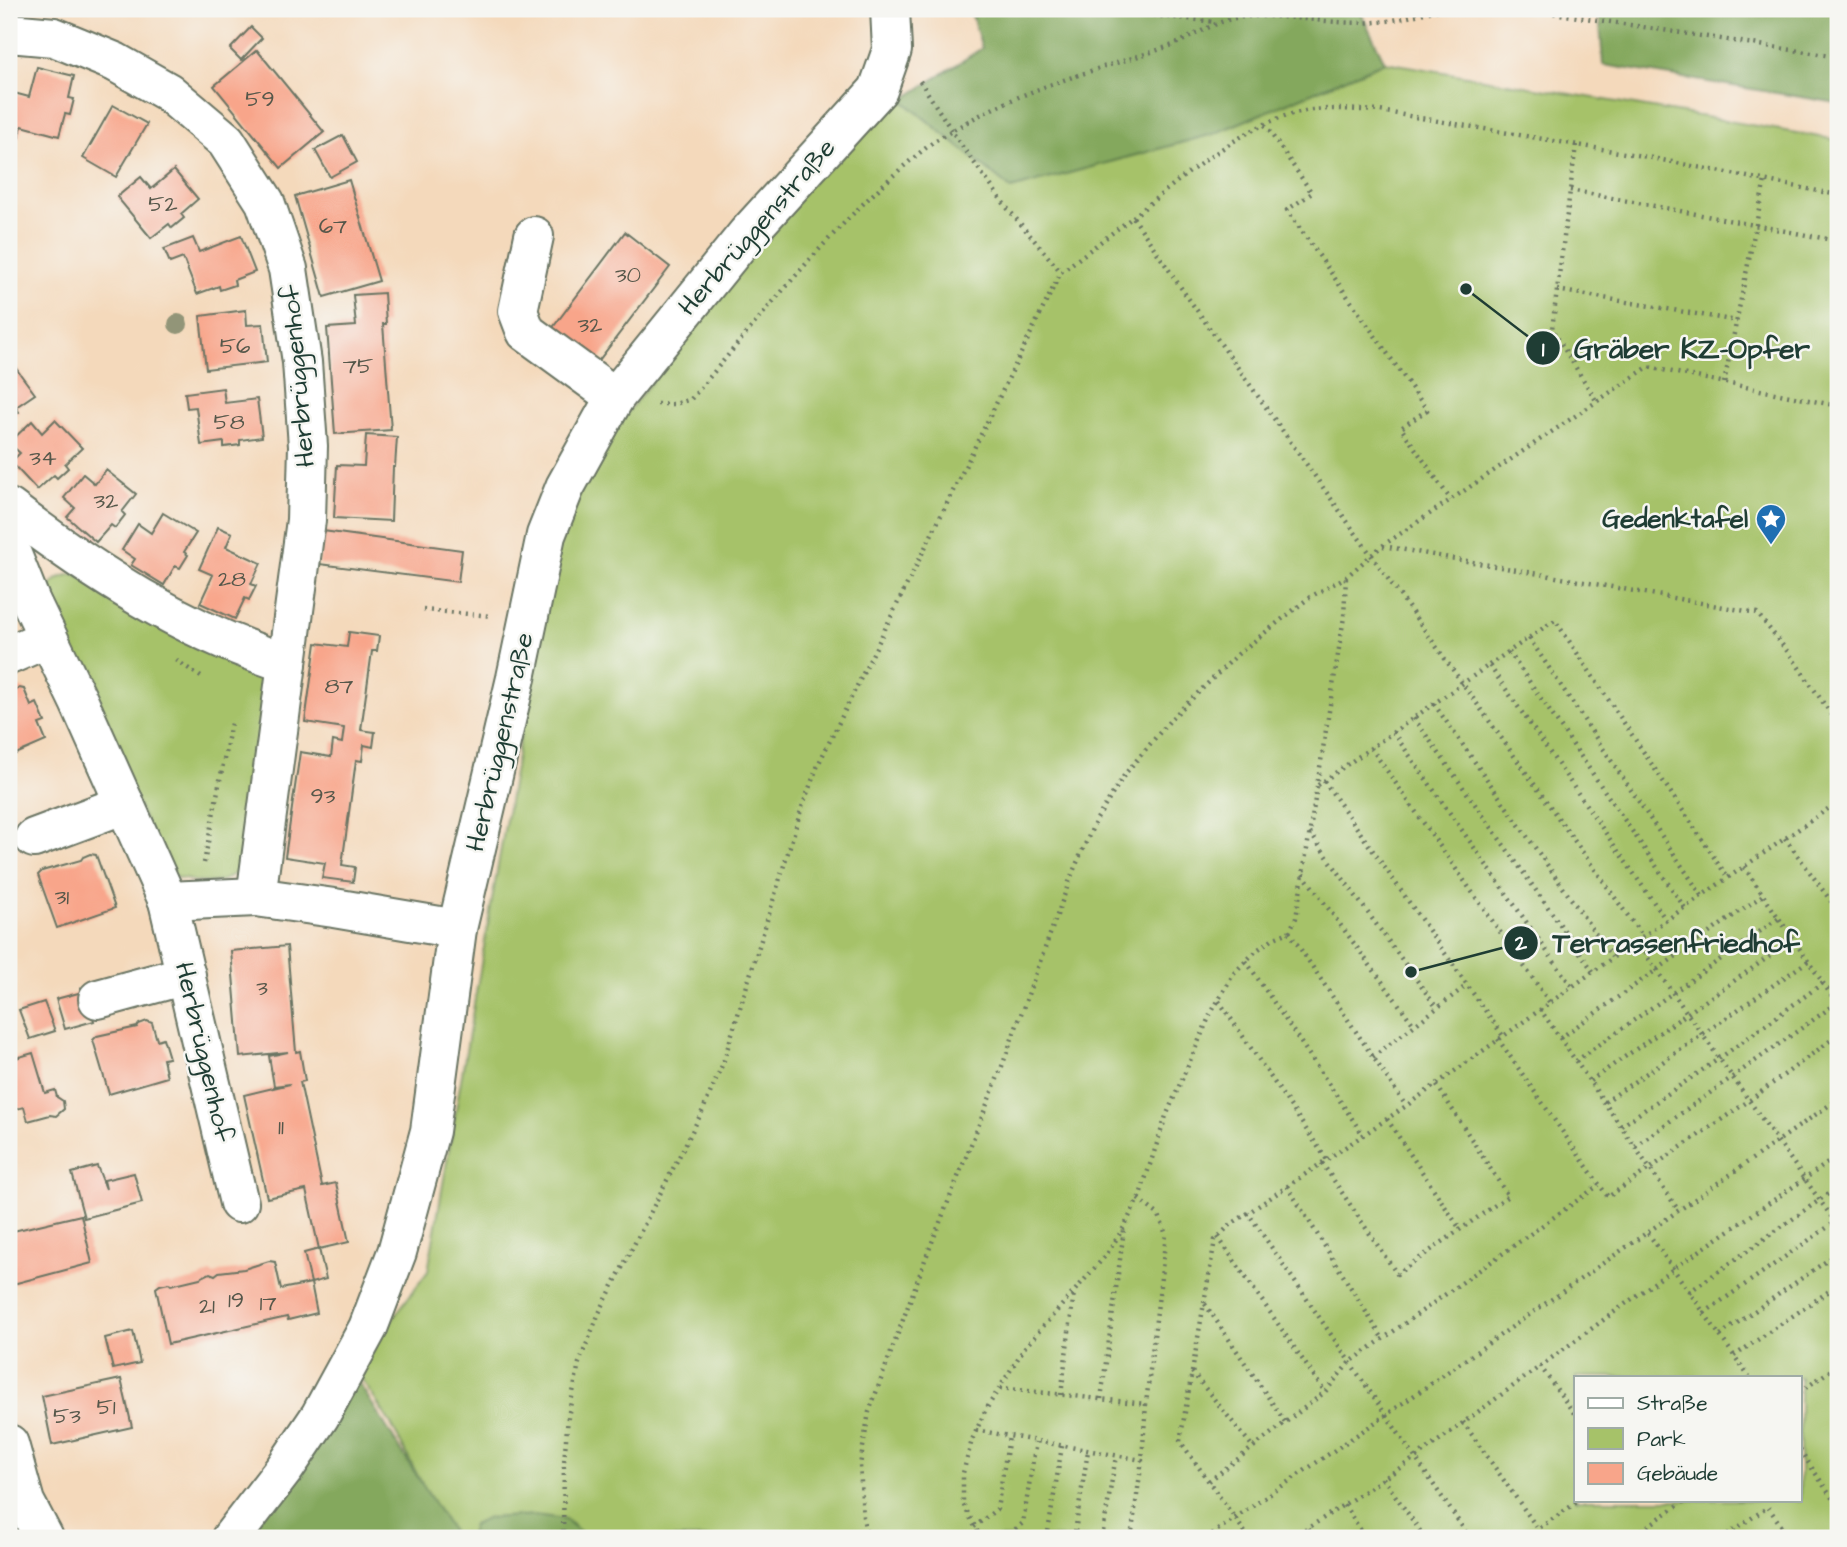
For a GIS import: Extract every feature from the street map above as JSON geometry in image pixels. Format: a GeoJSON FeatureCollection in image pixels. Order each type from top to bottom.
{"type":"FeatureCollection","features":[{"type":"Feature","properties":{"kind":"street","name":"Herbrüggenstraße"},"geometry":{"type":"LineString","coordinates":[[231,1538],[285,1468],[320,1416],[368,1328],[397,1252],[430,1131],[457,929],[516,678],[546,534],[565,487],[615,397],[747,234],[878,90],[892,50],[890,9]]}},
{"type":"Feature","properties":{"kind":"street","name":"Herbrüggenhof"},"geometry":{"type":"LineString","coordinates":[[9,33],[54,37],[116,62],[168,92],[226,141],[265,202],[288,269],[302,362],[308,446],[306,520],[256,897]]}},
{"type":"Feature","properties":{"kind":"street"},"geometry":{"type":"LineString","coordinates":[[534,236],[519,311],[526,331],[615,397]]}},
{"type":"Feature","properties":{"kind":"street"},"geometry":{"type":"LineString","coordinates":[[9,508],[60,547],[164,611],[248,651],[287,663]]}},
{"type":"Feature","properties":{"kind":"street","name":"Herbrüggenhof"},"geometry":{"type":"LineString","coordinates":[[9,547],[125,804],[182,901],[186,975],[239,1203]]}},
{"type":"Feature","properties":{"kind":"street"},"geometry":{"type":"LineString","coordinates":[[9,656],[48,638]]}},
{"type":"Feature","properties":{"kind":"street"},"geometry":{"type":"LineString","coordinates":[[34,838],[125,804]]}},
{"type":"Feature","properties":{"kind":"street"},"geometry":{"type":"LineString","coordinates":[[182,901],[256,897],[457,929]]}},
{"type":"Feature","properties":{"kind":"street"},"geometry":{"type":"LineString","coordinates":[[98,999],[186,975]]}},
{"type":"Feature","properties":{"kind":"street"},"geometry":{"type":"LineString","coordinates":[[9,1444],[24,1502],[44,1538]]}},
{"type":"Feature","properties":{"kind":"path"},"geometry":{"type":"LineString","coordinates":[[1091,9],[1217,22],[1266,16],[1375,23],[1443,9]]}},
{"type":"Feature","properties":{"kind":"path"},"geometry":{"type":"LineString","coordinates":[[1526,9],[1838,57]]}},
{"type":"Feature","properties":{"kind":"path"},"geometry":{"type":"LineString","coordinates":[[615,397],[655,404],[675,404],[691,399],[855,212],[897,170],[936,140],[1000,103],[1074,75],[1172,45],[1199,34],[1217,22]]}},
{"type":"Feature","properties":{"kind":"path"},"geometry":{"type":"LineString","coordinates":[[892,50],[926,88],[958,142],[1061,272]]}},
{"type":"Feature","properties":{"kind":"path"},"geometry":{"type":"LineString","coordinates":[[563,1538],[568,1417],[584,1350],[599,1313],[703,1110],[723,1063],[802,807],[818,765],[1061,272],[1190,171],[1265,125],[1304,111],[1380,111],[1838,195]]}},
{"type":"Feature","properties":{"kind":"path"},"geometry":{"type":"LineString","coordinates":[[1265,125],[1312,192],[1287,210],[1427,410],[1401,428],[1451,499]]}},
{"type":"Feature","properties":{"kind":"path"},"geometry":{"type":"LineString","coordinates":[[1576,145],[1552,329],[1597,402]]}},
{"type":"Feature","properties":{"kind":"path"},"geometry":{"type":"LineString","coordinates":[[1724,383],[1765,180]]}},
{"type":"Feature","properties":{"kind":"path"},"geometry":{"type":"LineString","coordinates":[[1570,190],[1838,241]]}},
{"type":"Feature","properties":{"kind":"path"},"geometry":{"type":"LineString","coordinates":[[1133,217],[1643,937]]}},
{"type":"Feature","properties":{"kind":"path"},"geometry":{"type":"LineString","coordinates":[[1557,290],[1737,321]]}},
{"type":"Feature","properties":{"kind":"path"},"geometry":{"type":"LineString","coordinates":[[867,1538],[860,1465],[869,1412],[925,1260],[1001,1069],[1072,874],[1096,822],[1125,774],[1172,718],[1238,654],[1310,597],[1346,577],[1382,546],[1648,367],[1838,406]]}},
{"type":"Feature","properties":{"kind":"path"},"geometry":{"type":"LineString","coordinates":[[1382,546],[1689,603],[1757,613],[1791,656],[1838,724]]}},
{"type":"Feature","properties":{"kind":"path"},"geometry":{"type":"LineString","coordinates":[[981,1538],[963,1504],[963,1473],[976,1430],[1025,1348],[1107,1254],[1124,1227],[1138,1199],[1166,1116],[1218,1001],[1234,973],[1272,939],[1289,932],[1296,918],[1344,617],[1346,577]]}},
{"type":"Feature","properties":{"kind":"path"},"geometry":{"type":"LineString","coordinates":[[423,610],[501,617]]}},
{"type":"Feature","properties":{"kind":"path"},"geometry":{"type":"LineString","coordinates":[[1317,786],[1555,620],[1728,878]]}},
{"type":"Feature","properties":{"kind":"path"},"geometry":{"type":"LineString","coordinates":[[1529,638],[1702,896]]}},
{"type":"Feature","properties":{"kind":"path"},"geometry":{"type":"LineString","coordinates":[[1509,652],[1685,908]]}},
{"type":"Feature","properties":{"kind":"path"},"geometry":{"type":"LineString","coordinates":[[1489,665],[1667,920]]}},
{"type":"Feature","properties":{"kind":"path"},"geometry":{"type":"LineString","coordinates":[[1434,704],[1612,957]]}},
{"type":"Feature","properties":{"kind":"path"},"geometry":{"type":"LineString","coordinates":[[1414,718],[1593,971]]}},
{"type":"Feature","properties":{"kind":"path"},"geometry":{"type":"LineString","coordinates":[[182,901],[231,723]]}},
{"type":"Feature","properties":{"kind":"path"},"geometry":{"type":"LineString","coordinates":[[1393,732],[1572,987]]}},
{"type":"Feature","properties":{"kind":"path"},"geometry":{"type":"LineString","coordinates":[[1371,748],[1550,1003]]}},
{"type":"Feature","properties":{"kind":"path"},"geometry":{"type":"LineString","coordinates":[[1324,781],[1467,985],[1608,1197],[1750,1100],[1838,1035]]}},
{"type":"Feature","properties":{"kind":"path"},"geometry":{"type":"LineString","coordinates":[[1250,1538],[1180,1441],[1215,1240],[1248,1213],[1406,1106],[1612,957],[1838,802]]}},
{"type":"Feature","properties":{"kind":"path"},"geometry":{"type":"LineString","coordinates":[[1310,833],[1437,1008]]}},
{"type":"Feature","properties":{"kind":"path"},"geometry":{"type":"LineString","coordinates":[[1785,838],[1838,911]]}},
{"type":"Feature","properties":{"kind":"path"},"geometry":{"type":"LineString","coordinates":[[1635,1146],[1837,1004],[1744,867]]}},
{"type":"Feature","properties":{"kind":"path"},"geometry":{"type":"LineString","coordinates":[[1303,874],[1414,1025]]}},
{"type":"Feature","properties":{"kind":"path"},"geometry":{"type":"LineString","coordinates":[[1560,1038],[1763,895]]}},
{"type":"Feature","properties":{"kind":"path"},"geometry":{"type":"LineString","coordinates":[[1576,1060],[1779,918]]}},
{"type":"Feature","properties":{"kind":"path"},"geometry":{"type":"LineString","coordinates":[[1289,932],[1406,1106]]}},
{"type":"Feature","properties":{"kind":"path"},"geometry":{"type":"LineString","coordinates":[[1590,1081],[1793,940]]}},
{"type":"Feature","properties":{"kind":"path"},"geometry":{"type":"LineString","coordinates":[[1636,941],[1837,1222],[1704,1313]]}},
{"type":"Feature","properties":{"kind":"path"},"geometry":{"type":"LineString","coordinates":[[1245,961],[1363,1135]]}},
{"type":"Feature","properties":{"kind":"path"},"geometry":{"type":"LineString","coordinates":[[1605,1102],[1808,961]]}},
{"type":"Feature","properties":{"kind":"path"},"geometry":{"type":"LineString","coordinates":[[1621,1126],[1823,983]]}},
{"type":"Feature","properties":{"kind":"path"},"geometry":{"type":"LineString","coordinates":[[1373,1057],[1467,985]]}},
{"type":"Feature","properties":{"kind":"path"},"geometry":{"type":"LineString","coordinates":[[1218,1001],[1397,1274],[1508,1196],[1436,1084]]}},
{"type":"Feature","properties":{"kind":"path"},"geometry":{"type":"LineString","coordinates":[[1540,1009],[1679,1211]]}},
{"type":"Feature","properties":{"kind":"path"},"geometry":{"type":"LineString","coordinates":[[1206,1538],[1838,1099]]}},
{"type":"Feature","properties":{"kind":"path"},"geometry":{"type":"LineString","coordinates":[[1387,1119],[1460,1229]]}},
{"type":"Feature","properties":{"kind":"path"},"geometry":{"type":"LineString","coordinates":[[1293,1538],[1415,1458],[1673,1269],[1838,1156]]}},
{"type":"Feature","properties":{"kind":"path"},"geometry":{"type":"LineString","coordinates":[[1209,1480],[1325,1392],[1349,1363],[1599,1185]]}},
{"type":"Feature","properties":{"kind":"path"},"geometry":{"type":"LineString","coordinates":[[1287,1186],[1383,1339]]}},
{"type":"Feature","properties":{"kind":"path"},"geometry":{"type":"LineString","coordinates":[[1689,1292],[1838,1187]]}},
{"type":"Feature","properties":{"kind":"path"},"geometry":{"type":"LineString","coordinates":[[1131,1538],[1166,1235],[1158,1215],[1138,1199]]}},
{"type":"Feature","properties":{"kind":"path"},"geometry":{"type":"LineString","coordinates":[[1248,1213],[1470,1538]]}},
{"type":"Feature","properties":{"kind":"path"},"geometry":{"type":"LineString","coordinates":[[1101,1399],[1124,1227]]}},
{"type":"Feature","properties":{"kind":"path"},"geometry":{"type":"LineString","coordinates":[[1648,1233],[1748,1376]]}},
{"type":"Feature","properties":{"kind":"path"},"geometry":{"type":"LineString","coordinates":[[1218,1237],[1325,1392]]}},
{"type":"Feature","properties":{"kind":"path"},"geometry":{"type":"LineString","coordinates":[[1720,1335],[1838,1253]]}},
{"type":"Feature","properties":{"kind":"path"},"geometry":{"type":"LineString","coordinates":[[1734,1356],[1838,1284]]}},
{"type":"Feature","properties":{"kind":"path"},"geometry":{"type":"LineString","coordinates":[[1061,1395],[1074,1291]]}},
{"type":"Feature","properties":{"kind":"path"},"geometry":{"type":"LineString","coordinates":[[1204,1303],[1285,1422]]}},
{"type":"Feature","properties":{"kind":"path"},"geometry":{"type":"LineString","coordinates":[[1801,1391],[1838,1365]]}},
{"type":"Feature","properties":{"kind":"path"},"geometry":{"type":"LineString","coordinates":[[1540,1366],[1574,1413]]}},
{"type":"Feature","properties":{"kind":"path"},"geometry":{"type":"LineString","coordinates":[[1192,1372],[1253,1447]]}},
{"type":"Feature","properties":{"kind":"path"},"geometry":{"type":"LineString","coordinates":[[1000,1388],[1146,1404]]}},
{"type":"Feature","properties":{"kind":"path"},"geometry":{"type":"LineString","coordinates":[[1463,1422],[1538,1529],[1577,1502]]}},
{"type":"Feature","properties":{"kind":"path"},"geometry":{"type":"LineString","coordinates":[[976,1430],[1142,1460]]}},
{"type":"Feature","properties":{"kind":"path"},"geometry":{"type":"LineString","coordinates":[[974,1527],[997,1509],[1009,1437]]}},
{"type":"Feature","properties":{"kind":"path"},"geometry":{"type":"LineString","coordinates":[[1003,1538],[1023,1523],[1036,1442]]}},
{"type":"Feature","properties":{"kind":"path"},"geometry":{"type":"LineString","coordinates":[[1047,1538],[1062,1446]]}},
{"type":"Feature","properties":{"kind":"path"},"geometry":{"type":"LineString","coordinates":[[1074,1538],[1088,1451]]}},
{"type":"Feature","properties":{"kind":"path"},"geometry":{"type":"LineString","coordinates":[[1801,1452],[1838,1507]]}},
{"type":"Feature","properties":{"kind":"path"},"geometry":{"type":"LineString","coordinates":[[1102,1538],[1116,1456]]}},
{"type":"Feature","properties":{"kind":"path"},"geometry":{"type":"LineString","coordinates":[[1383,1479],[1425,1538]]}},
{"type":"Feature","properties":{"kind":"path"},"geometry":{"type":"LineString","coordinates":[[1630,1538],[1683,1502]]}},
{"type":"Feature","properties":{"kind":"path"},"geometry":{"type":"LineString","coordinates":[[1344,1505],[1366,1538]]}},
{"type":"Feature","properties":{"kind":"path"},"geometry":{"type":"LineString","coordinates":[[1722,1538],[1768,1507],[1790,1538]]}},
{"type":"Feature","properties":{"kind":"path"},"geometry":{"type":"LineString","coordinates":[[1308,1528],[1314,1538]]}},
{"type":"Feature","properties":{"kind":"green space"},"geometry":{"type":"Polygon","coordinates":[[[970,9],[1359,9],[1385,62],[1213,134],[1011,189],[902,100],[982,48],[970,9]]]}},
{"type":"Feature","properties":{"kind":"green space"},"geometry":{"type":"Polygon","coordinates":[[[1599,9],[1838,9],[1838,103],[1603,65],[1599,9]]]}},
{"type":"Feature","properties":{"kind":"green space"},"geometry":{"type":"Polygon","coordinates":[[[1385,62],[1838,140],[1838,1538],[450,1538],[391,1424],[355,1369],[428,1271],[562,495],[871,104],[902,100],[1011,189],[1213,134],[1385,62]]]}},
{"type":"Feature","properties":{"kind":"green space"},"geometry":{"type":"Polygon","coordinates":[[[76,574],[261,672],[266,678],[246,861],[230,877],[221,881],[203,882],[170,876],[45,600],[55,581],[76,574]]]}},
{"type":"Feature","properties":{"kind":"green space"},"geometry":{"type":"Polygon","coordinates":[[[352,1372],[456,1538],[247,1538],[352,1372]]]}},
{"type":"Feature","properties":{"kind":"green space"},"geometry":{"type":"Polygon","coordinates":[[[534,1515],[565,1519],[588,1538],[469,1538],[473,1525],[488,1518],[534,1515]]]}},
{"type":"Feature","properties":{"kind":"building"},"geometry":{"type":"Polygon","coordinates":[[[251,27],[262,38],[241,60],[230,49],[251,27]]]}},
{"type":"Feature","properties":{"kind":"building"},"geometry":{"type":"Polygon","coordinates":[[[257,50],[324,132],[281,168],[214,86],[257,50]]]}},
{"type":"Feature","properties":{"kind":"building"},"geometry":{"type":"Polygon","coordinates":[[[37,67],[74,76],[69,98],[74,99],[70,115],[65,114],[59,136],[22,126],[19,137],[9,134],[14,93],[29,97],[37,67]]]}},
{"type":"Feature","properties":{"kind":"building"},"geometry":{"type":"Polygon","coordinates":[[[113,105],[147,124],[116,177],[83,158],[113,105]]]}},
{"type":"Feature","properties":{"kind":"building"},"geometry":{"type":"Polygon","coordinates":[[[343,135],[357,162],[330,177],[315,150],[343,135]]]}},
{"type":"Feature","properties":{"kind":"building"},"geometry":{"type":"Polygon","coordinates":[[[174,170],[198,199],[181,214],[184,218],[172,228],[169,224],[151,238],[117,197],[141,177],[151,189],[174,170]]]}},
{"type":"Feature","properties":{"kind":"building"},"geometry":{"type":"Polygon","coordinates":[[[349,180],[379,281],[324,297],[295,196],[349,180]]]}},
{"type":"Feature","properties":{"kind":"building"},"geometry":{"type":"Polygon","coordinates":[[[625,232],[670,267],[593,368],[548,334],[625,232]]]}},
{"type":"Feature","properties":{"kind":"building"},"geometry":{"type":"Polygon","coordinates":[[[241,236],[255,272],[234,280],[235,285],[220,290],[219,286],[197,294],[183,258],[170,263],[164,249],[193,238],[199,252],[241,236]]]}},
{"type":"Feature","properties":{"kind":"building"},"geometry":{"type":"Polygon","coordinates":[[[384,293],[386,324],[383,324],[391,430],[335,434],[327,328],[356,326],[353,295],[384,293]]]}},
{"type":"Feature","properties":{"kind":"building"},"geometry":{"type":"Polygon","coordinates":[[[246,310],[247,325],[263,324],[267,362],[206,369],[200,316],[246,310]]]}},
{"type":"Feature","properties":{"kind":"building"},"geometry":{"type":"Polygon","coordinates":[[[12,363],[35,394],[16,407],[19,412],[9,419],[9,365],[12,363]]]}},
{"type":"Feature","properties":{"kind":"building"},"geometry":{"type":"Polygon","coordinates":[[[223,388],[225,403],[257,399],[262,437],[240,440],[240,445],[224,447],[224,442],[201,445],[196,407],[187,408],[185,393],[223,388]]]}},
{"type":"Feature","properties":{"kind":"building"},"geometry":{"type":"Polygon","coordinates":[[[55,420],[82,448],[65,464],[68,468],[57,478],[54,475],[37,490],[11,462],[20,453],[9,443],[32,421],[42,433],[55,420]]]}},
{"type":"Feature","properties":{"kind":"building"},"geometry":{"type":"Polygon","coordinates":[[[366,435],[397,437],[391,521],[334,518],[337,465],[364,466],[366,435]]]}},
{"type":"Feature","properties":{"kind":"building"},"geometry":{"type":"Polygon","coordinates":[[[106,470],[136,494],[122,512],[125,515],[115,528],[111,525],[96,542],[67,517],[75,508],[64,498],[83,474],[95,484],[106,470]]]}},
{"type":"Feature","properties":{"kind":"building"},"geometry":{"type":"Polygon","coordinates":[[[163,513],[196,533],[184,552],[188,555],[180,568],[175,566],[164,585],[131,565],[135,559],[122,550],[138,524],[151,533],[163,513]]]}},
{"type":"Feature","properties":{"kind":"building"},"geometry":{"type":"Polygon","coordinates":[[[218,527],[232,533],[226,547],[261,563],[251,584],[256,586],[249,600],[245,598],[235,619],[200,603],[213,575],[199,569],[218,527]]]}},
{"type":"Feature","properties":{"kind":"building"},"geometry":{"type":"Polygon","coordinates":[[[323,531],[462,550],[458,582],[319,564],[323,531]]]}},
{"type":"Feature","properties":{"kind":"building"},"geometry":{"type":"Polygon","coordinates":[[[349,632],[379,636],[377,651],[372,651],[361,730],[375,732],[373,747],[364,745],[362,761],[356,760],[342,865],[355,867],[353,882],[322,878],[325,863],[285,857],[300,752],[331,757],[333,741],[342,743],[344,728],[305,722],[316,643],[347,647],[349,632]]]}},
{"type":"Feature","properties":{"kind":"building"},"geometry":{"type":"Polygon","coordinates":[[[19,688],[24,689],[31,706],[37,703],[45,722],[39,724],[46,741],[9,757],[9,696],[19,688]]]}},
{"type":"Feature","properties":{"kind":"building"},"geometry":{"type":"Polygon","coordinates":[[[90,854],[96,855],[115,908],[57,928],[38,875],[42,871],[81,860],[90,854]]]}},
{"type":"Feature","properties":{"kind":"building"},"geometry":{"type":"Polygon","coordinates":[[[287,946],[296,1052],[300,1051],[305,1081],[300,1082],[322,1186],[336,1183],[349,1242],[319,1249],[306,1190],[267,1198],[244,1095],[290,1084],[274,1086],[269,1056],[288,1052],[240,1057],[231,951],[287,946]]]}},
{"type":"Feature","properties":{"kind":"building"},"geometry":{"type":"Polygon","coordinates":[[[86,991],[94,1021],[65,1029],[56,999],[86,991]]]}},
{"type":"Feature","properties":{"kind":"building"},"geometry":{"type":"Polygon","coordinates":[[[44,1002],[55,1031],[30,1039],[19,1010],[44,1002]]]}},
{"type":"Feature","properties":{"kind":"building"},"geometry":{"type":"Polygon","coordinates":[[[147,1021],[152,1023],[157,1040],[163,1038],[169,1058],[163,1059],[167,1077],[109,1094],[93,1040],[97,1036],[137,1027],[147,1021]]]}},
{"type":"Feature","properties":{"kind":"building"},"geometry":{"type":"Polygon","coordinates":[[[33,1053],[45,1093],[55,1090],[57,1097],[63,1101],[64,1109],[56,1116],[28,1121],[24,1107],[9,1111],[9,1060],[33,1053]]]}},
{"type":"Feature","properties":{"kind":"building"},"geometry":{"type":"Polygon","coordinates":[[[97,1166],[106,1189],[104,1180],[134,1173],[142,1203],[84,1218],[72,1173],[97,1166]]]}},
{"type":"Feature","properties":{"kind":"building"},"geometry":{"type":"Polygon","coordinates":[[[81,1215],[92,1263],[13,1284],[9,1267],[9,1232],[81,1215]]]}},
{"type":"Feature","properties":{"kind":"building"},"geometry":{"type":"Polygon","coordinates":[[[319,1249],[326,1279],[311,1283],[304,1253],[319,1249]]]}},
{"type":"Feature","properties":{"kind":"building"},"geometry":{"type":"Polygon","coordinates":[[[269,1261],[275,1262],[281,1289],[311,1283],[317,1313],[288,1320],[287,1317],[168,1344],[156,1288],[269,1261]]]}},
{"type":"Feature","properties":{"kind":"building"},"geometry":{"type":"Polygon","coordinates":[[[133,1331],[140,1363],[113,1369],[105,1338],[133,1331]]]}},
{"type":"Feature","properties":{"kind":"building"},"geometry":{"type":"Polygon","coordinates":[[[121,1379],[132,1427],[52,1445],[42,1396],[121,1379]]]}},
{"type":"Feature","properties":{"kind":"place","name":"Gräber KZ-Opfer"},"geometry":{"type":"Point","coordinates":[1466,289]}},
{"type":"Feature","properties":{"kind":"place","name":"Gedenktafel"},"geometry":{"type":"Point","coordinates":[1771,546]}},
{"type":"Feature","properties":{"kind":"place","name":"Terrassenfriedhof"},"geometry":{"type":"Point","coordinates":[1411,972]}}]}
